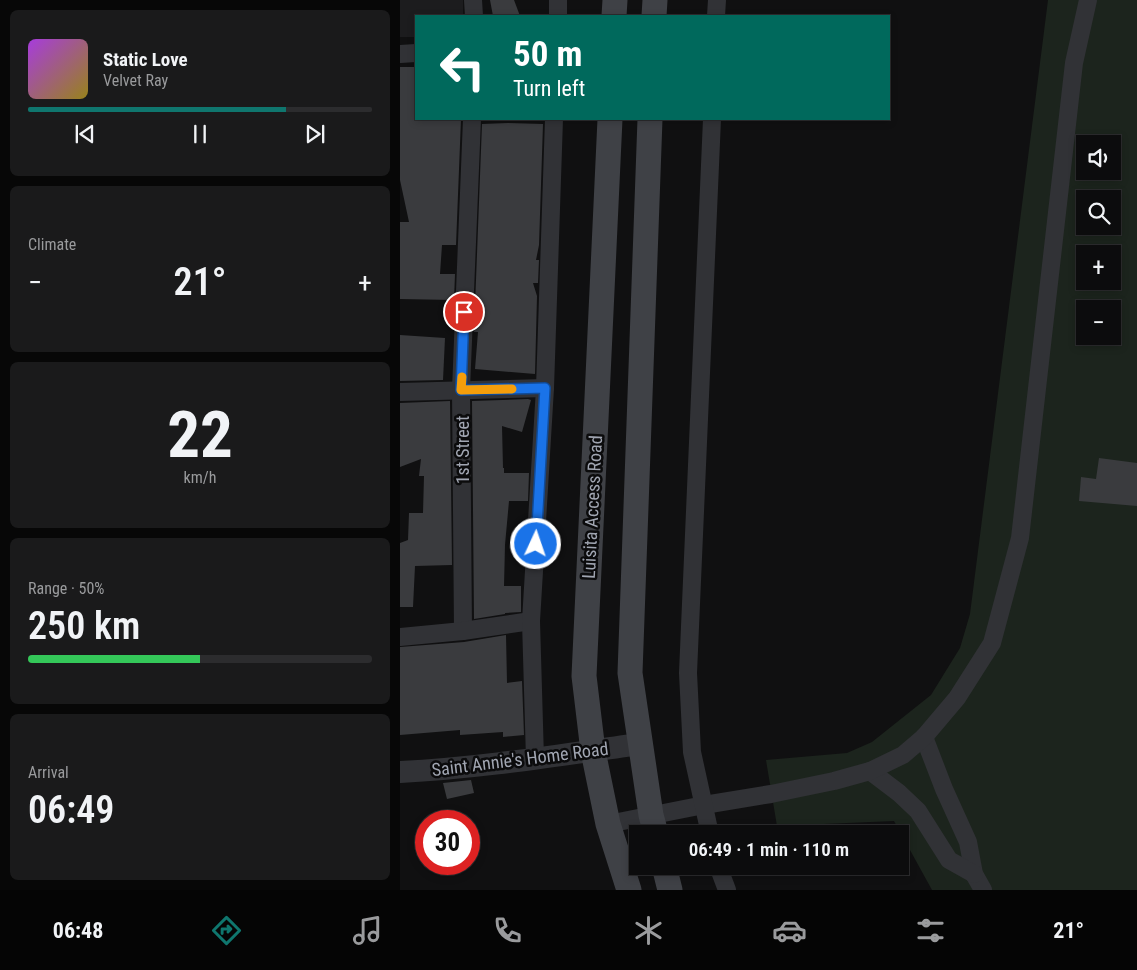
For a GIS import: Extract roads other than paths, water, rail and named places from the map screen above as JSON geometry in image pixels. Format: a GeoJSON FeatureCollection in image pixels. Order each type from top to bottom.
{"type":"FeatureCollection","features":[{"type":"Feature","properties":{"kind":"main road"},"geometry":{"type":"LineString","coordinates":[[614,15],[615,0]]}},
{"type":"Feature","properties":{"kind":"main road"},"geometry":{"type":"LineString","coordinates":[[654,15],[655,0]]}},
{"type":"Feature","properties":{"kind":"main road","name":"Luisita Access Road"},"geometry":{"type":"LineString","coordinates":[[610,120],[584,676],[593,751],[608,824],[629,890]]}},
{"type":"Feature","properties":{"kind":"main road"},"geometry":{"type":"LineString","coordinates":[[650,120],[630,673],[654,824]]}},
{"type":"Feature","properties":{"kind":"main road"},"geometry":{"type":"LineString","coordinates":[[666,875],[670,890]]}},
{"type":"Feature","properties":{"kind":"street"},"geometry":{"type":"LineString","coordinates":[[474,0],[474,15]]}},
{"type":"Feature","properties":{"kind":"street"},"geometry":{"type":"LineString","coordinates":[[558,0],[558,15]]}},
{"type":"Feature","properties":{"kind":"street"},"geometry":{"type":"LineString","coordinates":[[716,15],[717,0]]}},
{"type":"Feature","properties":{"kind":"street"},"geometry":{"type":"LineString","coordinates":[[608,824],[654,824],[704,805],[772,794],[870,771],[903,755],[924,736],[957,698],[992,643],[1020,538],[1074,63],[1088,0]]}},
{"type":"Feature","properties":{"kind":"street"},"geometry":{"type":"LineString","coordinates":[[400,54],[415,53]]}},
{"type":"Feature","properties":{"kind":"street","name":"1st Street"},"geometry":{"type":"LineString","coordinates":[[463,631],[461,390],[472,120]]}},
{"type":"Feature","properties":{"kind":"street"},"geometry":{"type":"LineString","coordinates":[[535,759],[531,622],[545,388],[554,120]]}},
{"type":"Feature","properties":{"kind":"street"},"geometry":{"type":"LineString","coordinates":[[708,825],[692,752],[688,673],[712,120]]}},
{"type":"Feature","properties":{"kind":"street"},"geometry":{"type":"LineString","coordinates":[[400,392],[545,388]]}},
{"type":"Feature","properties":{"kind":"street"},"geometry":{"type":"LineString","coordinates":[[400,637],[531,622]]}},
{"type":"Feature","properties":{"kind":"street"},"geometry":{"type":"LineString","coordinates":[[924,736],[944,789],[968,842],[974,874],[983,890]]}},
{"type":"Feature","properties":{"kind":"street","name":"Saint Annie's Home Road"},"geometry":{"type":"LineString","coordinates":[[400,772],[535,759],[640,744]]}},
{"type":"Feature","properties":{"kind":"street"},"geometry":{"type":"LineString","coordinates":[[870,771],[899,793],[918,811],[950,860],[974,874]]}},
{"type":"Feature","properties":{"kind":"street"},"geometry":{"type":"LineString","coordinates":[[721,875],[727,890]]}}]}
